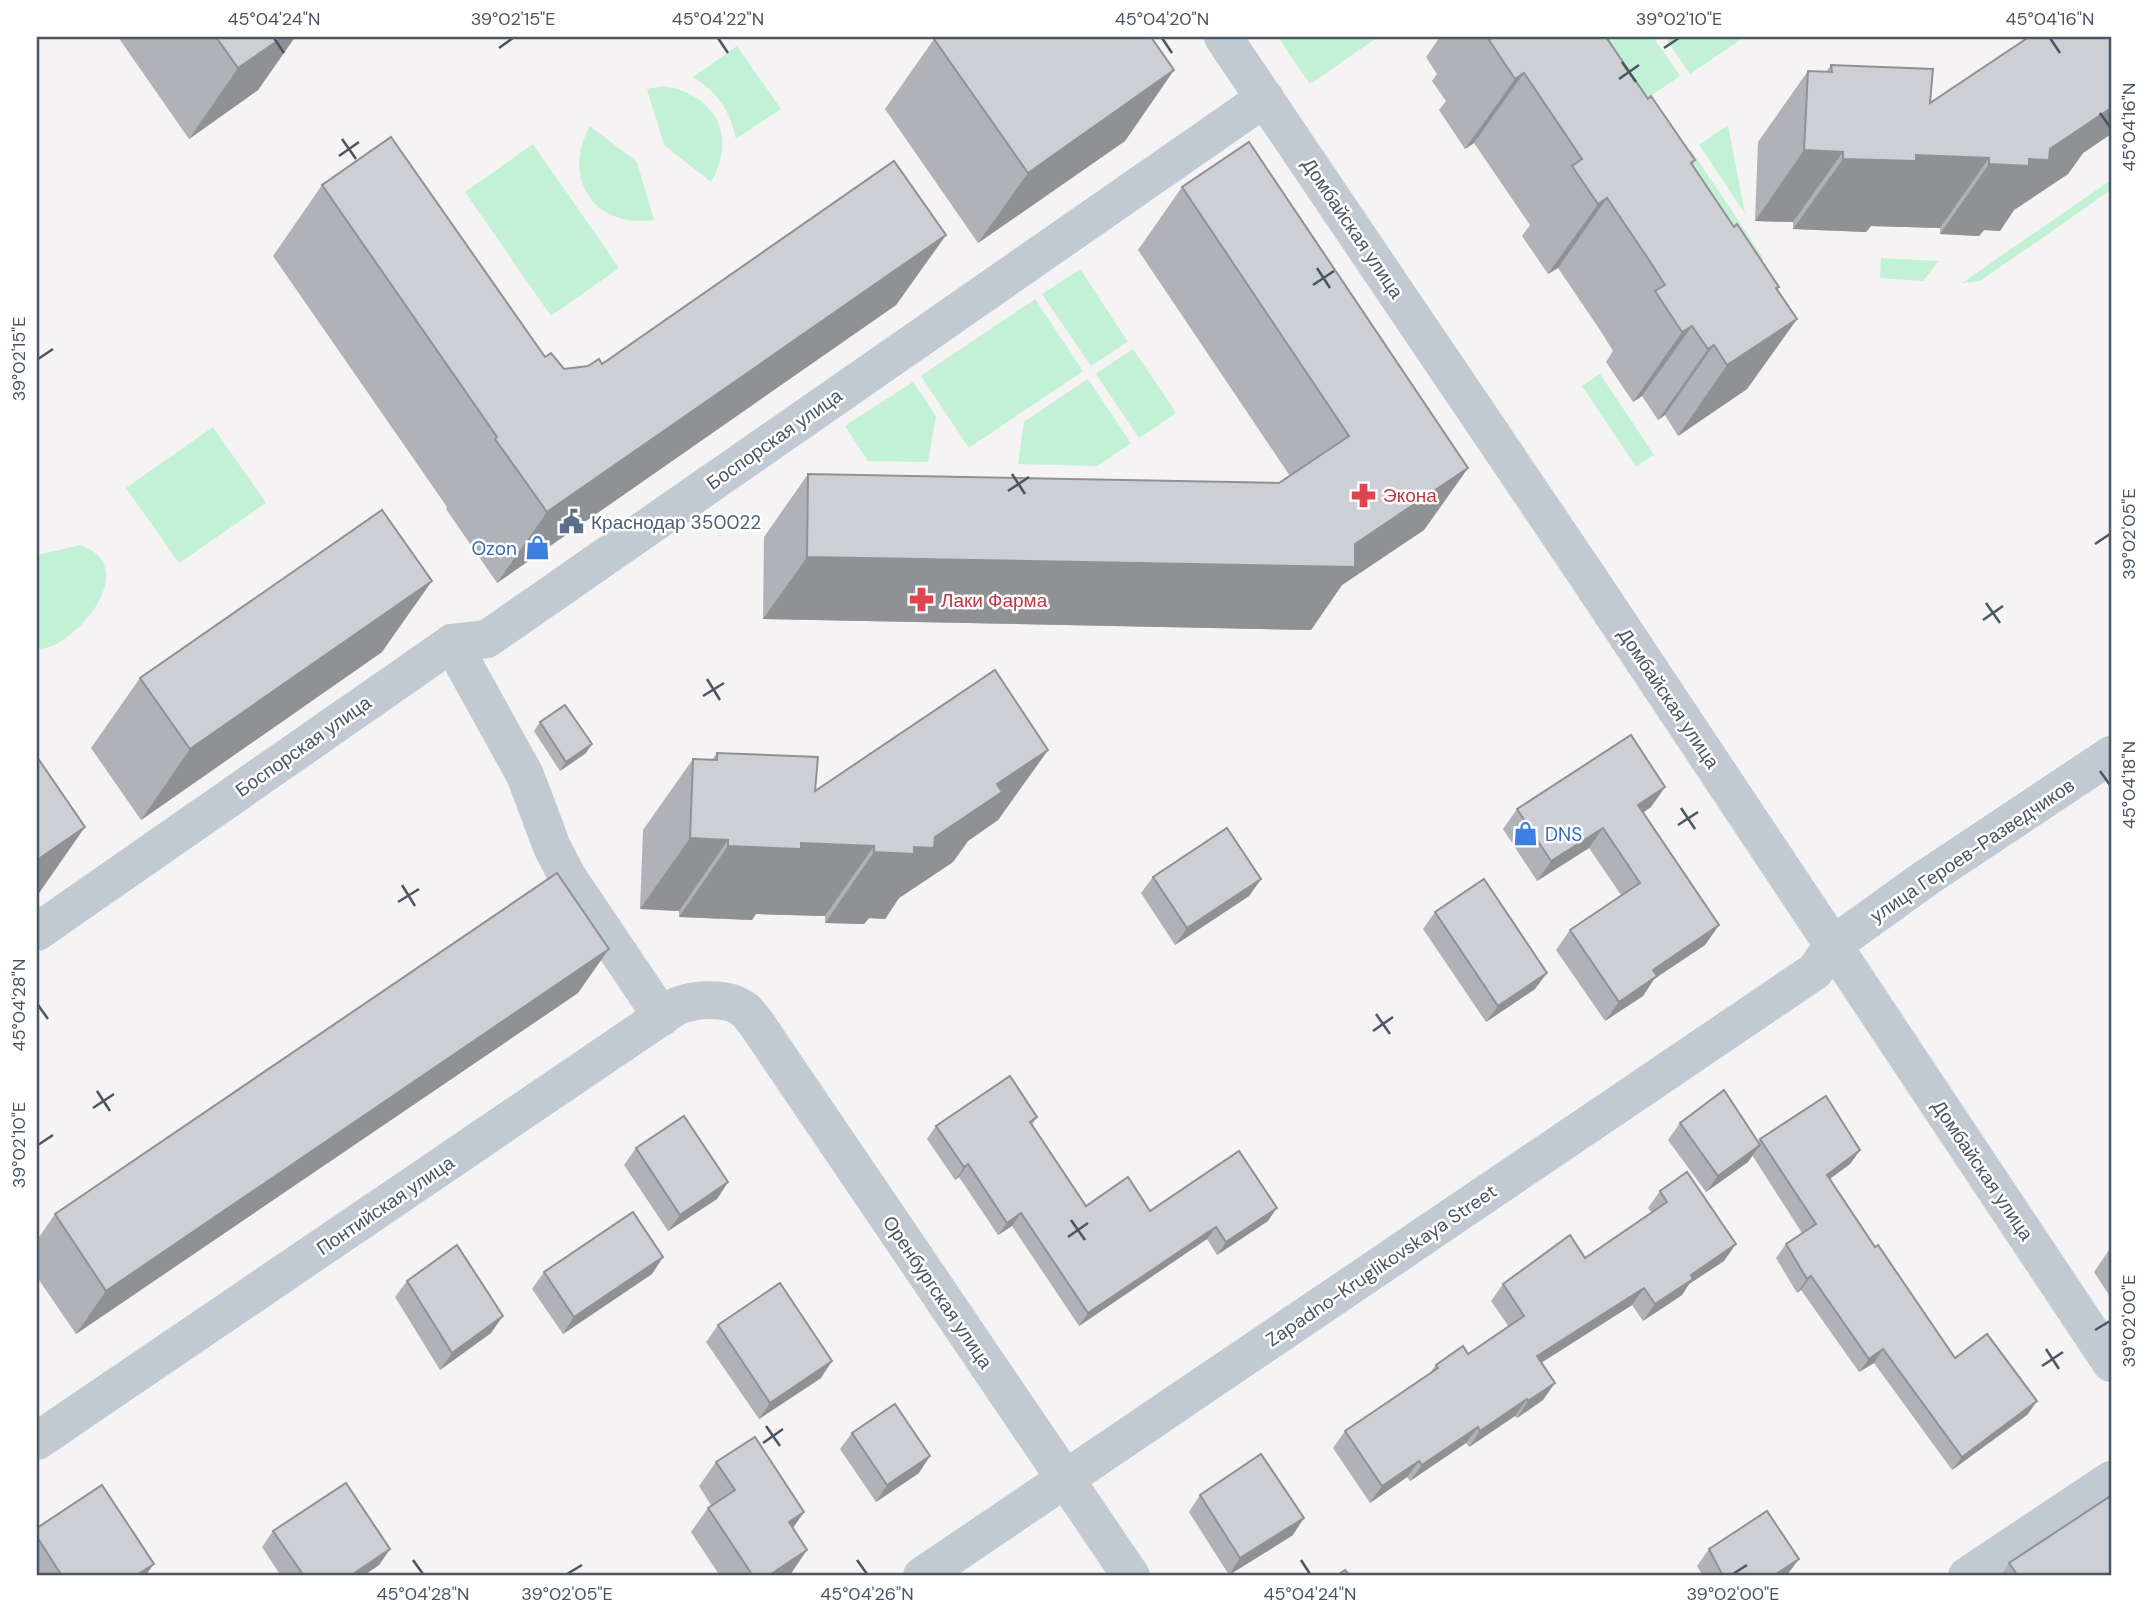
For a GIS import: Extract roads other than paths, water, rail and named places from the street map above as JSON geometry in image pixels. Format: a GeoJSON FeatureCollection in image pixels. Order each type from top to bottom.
{"type":"FeatureCollection","features":[{"type":"Feature","properties":{"kind":"street","name":"Домбайская улица"},"geometry":{"type":"LineString","coordinates":[[1223,37],[1588,577],[2111,1363]]}},
{"type":"Feature","properties":{"kind":"street","name":"Боспорская улица"},"geometry":{"type":"LineString","coordinates":[[37,932],[452,643],[487,639],[1265,98]]}},
{"type":"Feature","properties":{"kind":"street"},"geometry":{"type":"LineString","coordinates":[[452,643],[525,775],[552,847],[567,876],[662,1017]]}},
{"type":"Feature","properties":{"kind":"street","name":"улица Героев-Разведчиков"},"geometry":{"type":"LineString","coordinates":[[1833,945],[1926,878],[2111,755]]}},
{"type":"Feature","properties":{"kind":"street","name":"Zapadno-Kruglikovskaya Street"},"geometry":{"type":"LineString","coordinates":[[922,1576],[1815,971],[1833,945]]}},
{"type":"Feature","properties":{"kind":"street","name":"Понтийская улица"},"geometry":{"type":"LineString","coordinates":[[37,1441],[677,1006],[691,1001],[724,1002],[744,1009]]}},
{"type":"Feature","properties":{"kind":"street","name":"Оренбургская улица"},"geometry":{"type":"LineString","coordinates":[[744,1009],[1131,1576]]}},
{"type":"Feature","properties":{"kind":"street"},"geometry":{"type":"LineString","coordinates":[[1967,1576],[2111,1480]]}},
{"type":"Feature","properties":{"kind":"place","name":"Экона"},"geometry":{"type":"Point","coordinates":[1363,495]}},
{"type":"Feature","properties":{"kind":"place","name":"Краснодар 350022"},"geometry":{"type":"Point","coordinates":[571,522]}},
{"type":"Feature","properties":{"kind":"place","name":"Ozon"},"geometry":{"type":"Point","coordinates":[537,548]}},
{"type":"Feature","properties":{"kind":"place","name":"Лаки Фарма"},"geometry":{"type":"Point","coordinates":[921,600]}},
{"type":"Feature","properties":{"kind":"place","name":"DNS"},"geometry":{"type":"Point","coordinates":[1525,834]}}]}
